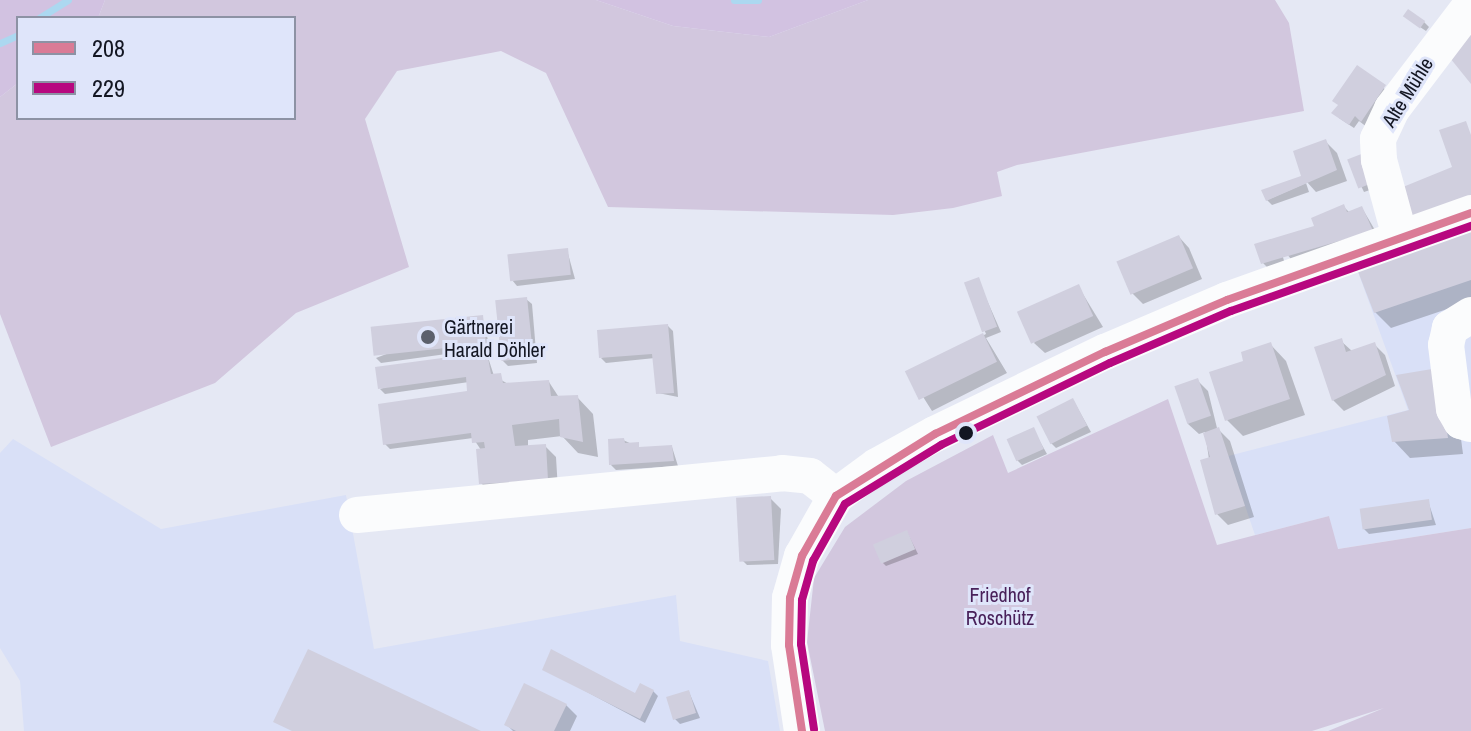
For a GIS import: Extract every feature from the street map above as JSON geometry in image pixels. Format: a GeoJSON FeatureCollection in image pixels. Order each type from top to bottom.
{"type":"FeatureCollection","features":[{"type":"Feature","properties":{"kind":"street","name":"Alte Mühle"},"geometry":{"type":"LineString","coordinates":[[1400,237],[1379,160],[1378,139],[1392,109],[1471,5]]}},
{"type":"Feature","properties":{"kind":"street"},"geometry":{"type":"LineString","coordinates":[[802,731],[789,645],[790,598],[802,556],[836,496],[877,466],[1016,392],[1227,300],[1471,213]]}},
{"type":"Feature","properties":{"kind":"street"},"geometry":{"type":"LineString","coordinates":[[1471,315],[1450,328],[1446,345],[1454,409],[1461,421],[1471,424]]}},
{"type":"Feature","properties":{"kind":"street"},"geometry":{"type":"LineString","coordinates":[[357,515],[782,473],[810,476],[836,496]]}},
{"type":"Feature","properties":{"kind":"shaded area"},"geometry":{"type":"Polygon","coordinates":[[[0,0],[105,0],[99,16],[16,16],[16,85],[0,97],[0,0]]]}},
{"type":"Feature","properties":{"kind":"shaded area"},"geometry":{"type":"Polygon","coordinates":[[[596,0],[868,0],[769,37],[673,26],[596,0]]]}},
{"type":"Feature","properties":{"kind":"shaded area"},"geometry":{"type":"Polygon","coordinates":[[[1471,228],[1471,528],[1337,549],[1329,516],[1255,535],[1228,456],[1408,410],[1357,269],[1471,228]]]}},
{"type":"Feature","properties":{"kind":"shaded area"},"geometry":{"type":"Polygon","coordinates":[[[13,439],[161,529],[346,495],[374,649],[676,595],[680,641],[768,661],[780,731],[24,731],[20,681],[0,648],[0,453],[13,439]]]}},
{"type":"Feature","properties":{"kind":"green space"},"geometry":{"type":"Polygon","coordinates":[[[105,0],[596,0],[673,26],[769,37],[868,0],[1275,0],[1289,23],[1304,111],[1017,165],[997,172],[1002,196],[953,208],[893,215],[608,207],[546,73],[501,51],[397,71],[365,119],[409,267],[296,313],[215,383],[51,447],[0,314],[0,97],[16,85],[16,120],[296,120],[296,16],[99,16],[105,0]]]}},
{"type":"Feature","properties":{"kind":"green space","name":"Friedhof Roschütz"},"geometry":{"type":"Polygon","coordinates":[[[1168,399],[1217,545],[1329,516],[1338,549],[1471,528],[1471,731],[1328,731],[1384,708],[1312,731],[825,731],[807,642],[814,578],[845,527],[906,481],[993,435],[1008,473],[1168,399]]]}},
{"type":"Feature","properties":{"kind":"building"},"geometry":{"type":"Polygon","coordinates":[[[1408,9],[1425,21],[1420,28],[1403,16],[1408,9]]]}},
{"type":"Feature","properties":{"kind":"building"},"geometry":{"type":"Polygon","coordinates":[[[1471,32],[1471,84],[1446,53],[1471,32]]]}},
{"type":"Feature","properties":{"kind":"building"},"geometry":{"type":"Polygon","coordinates":[[[1357,65],[1386,85],[1361,122],[1355,116],[1349,125],[1331,113],[1338,105],[1332,101],[1357,65]]]}},
{"type":"Feature","properties":{"kind":"building"},"geometry":{"type":"Polygon","coordinates":[[[1466,121],[1471,135],[1471,197],[1409,219],[1398,189],[1452,167],[1439,130],[1466,121]]]}},
{"type":"Feature","properties":{"kind":"building"},"geometry":{"type":"Polygon","coordinates":[[[1326,139],[1337,170],[1266,201],[1261,190],[1301,176],[1293,151],[1326,139]]]}},
{"type":"Feature","properties":{"kind":"building"},"geometry":{"type":"Polygon","coordinates":[[[1364,153],[1375,182],[1358,188],[1347,159],[1364,153]]]}},
{"type":"Feature","properties":{"kind":"building"},"geometry":{"type":"Polygon","coordinates":[[[1344,204],[1347,212],[1362,206],[1373,231],[1261,264],[1254,244],[1314,226],[1311,218],[1344,204]]]}},
{"type":"Feature","properties":{"kind":"building"},"geometry":{"type":"Polygon","coordinates":[[[1471,227],[1471,280],[1374,313],[1357,269],[1471,227]]]}},
{"type":"Feature","properties":{"kind":"building"},"geometry":{"type":"Polygon","coordinates":[[[1179,235],[1193,268],[1130,295],[1116,262],[1179,235]]]}},
{"type":"Feature","properties":{"kind":"building"},"geometry":{"type":"Polygon","coordinates":[[[568,248],[571,275],[510,281],[507,254],[568,248]]]}},
{"type":"Feature","properties":{"kind":"building"},"geometry":{"type":"Polygon","coordinates":[[[979,277],[997,327],[982,332],[964,282],[979,277]]]}},
{"type":"Feature","properties":{"kind":"building"},"geometry":{"type":"Polygon","coordinates":[[[1079,284],[1093,316],[1031,344],[1017,312],[1079,284]]]}},
{"type":"Feature","properties":{"kind":"building"},"geometry":{"type":"Polygon","coordinates":[[[527,297],[533,358],[502,361],[495,300],[527,297]]]}},
{"type":"Feature","properties":{"kind":"building","name":"Gärtnerei Harald Döhler"},"geometry":{"type":"Polygon","coordinates":[[[483,315],[486,344],[374,356],[371,327],[483,315]]]}},
{"type":"Feature","properties":{"kind":"building"},"geometry":{"type":"Polygon","coordinates":[[[668,324],[674,393],[656,394],[652,354],[599,358],[597,330],[668,324]]]}},
{"type":"Feature","properties":{"kind":"building"},"geometry":{"type":"Polygon","coordinates":[[[983,333],[997,362],[919,400],[905,371],[983,333]]]}},
{"type":"Feature","properties":{"kind":"building"},"geometry":{"type":"Polygon","coordinates":[[[1342,338],[1346,352],[1375,342],[1386,375],[1332,401],[1314,347],[1342,338]]]}},
{"type":"Feature","properties":{"kind":"building"},"geometry":{"type":"Polygon","coordinates":[[[1271,342],[1290,399],[1225,421],[1209,372],[1243,361],[1241,352],[1271,342]]]}},
{"type":"Feature","properties":{"kind":"building"},"geometry":{"type":"Polygon","coordinates":[[[487,352],[491,374],[501,373],[503,383],[549,380],[551,396],[578,395],[583,442],[560,437],[559,419],[512,425],[515,446],[546,444],[548,480],[479,484],[476,449],[485,448],[484,442],[472,443],[471,433],[383,445],[378,404],[467,391],[466,377],[378,389],[375,367],[487,352]]]}},
{"type":"Feature","properties":{"kind":"building"},"geometry":{"type":"Polygon","coordinates":[[[1438,368],[1448,438],[1392,442],[1387,416],[1409,410],[1396,375],[1438,368]]]}},
{"type":"Feature","properties":{"kind":"building"},"geometry":{"type":"Polygon","coordinates":[[[1198,378],[1211,416],[1187,424],[1174,386],[1198,378]]]}},
{"type":"Feature","properties":{"kind":"building"},"geometry":{"type":"Polygon","coordinates":[[[1073,398],[1087,426],[1051,444],[1036,417],[1073,398]]]}},
{"type":"Feature","properties":{"kind":"building"},"geometry":{"type":"Polygon","coordinates":[[[1034,427],[1044,449],[1016,461],[1007,439],[1034,427]]]}},
{"type":"Feature","properties":{"kind":"building"},"geometry":{"type":"Polygon","coordinates":[[[1219,427],[1245,506],[1215,515],[1200,460],[1210,457],[1203,433],[1219,427]]]}},
{"type":"Feature","properties":{"kind":"building"},"geometry":{"type":"Polygon","coordinates":[[[624,438],[625,443],[639,442],[639,447],[672,445],[674,461],[609,465],[608,439],[624,438]]]}},
{"type":"Feature","properties":{"kind":"building"},"geometry":{"type":"Polygon","coordinates":[[[771,496],[774,560],[739,562],[736,498],[771,496]]]}},
{"type":"Feature","properties":{"kind":"building"},"geometry":{"type":"Polygon","coordinates":[[[1429,499],[1432,520],[1363,530],[1360,509],[1429,499]]]}},
{"type":"Feature","properties":{"kind":"building"},"geometry":{"type":"Polygon","coordinates":[[[907,530],[915,549],[881,564],[873,544],[907,530]]]}},
{"type":"Feature","properties":{"kind":"building"},"geometry":{"type":"Polygon","coordinates":[[[308,649],[481,731],[292,731],[273,722],[308,649]]]}},
{"type":"Feature","properties":{"kind":"building"},"geometry":{"type":"Polygon","coordinates":[[[551,649],[635,693],[640,683],[654,690],[640,719],[542,670],[551,649]]]}},
{"type":"Feature","properties":{"kind":"building"},"geometry":{"type":"Polygon","coordinates":[[[524,683],[567,704],[554,731],[516,731],[504,725],[524,683]]]}},
{"type":"Feature","properties":{"kind":"building"},"geometry":{"type":"Polygon","coordinates":[[[689,690],[696,713],[673,720],[666,697],[689,690]]]}},
{"type":"Feature","properties":{"kind":"waterway"},"geometry":{"type":"LineString","coordinates":[[42,16],[68,0]]}},
{"type":"Feature","properties":{"kind":"waterway"},"geometry":{"type":"LineString","coordinates":[[734,0],[758,0]]}},
{"type":"Feature","properties":{"kind":"waterway"},"geometry":{"type":"LineString","coordinates":[[0,43],[16,36]]}},
{"type":"Feature","properties":{"kind":"transit line","name":"208"},"geometry":{"type":"LineString","coordinates":[[802,731],[789,645],[790,598],[802,556],[836,496],[935,434],[1105,352],[1227,300],[1471,213]]}},
{"type":"Feature","properties":{"kind":"transit line","name":"229"},"geometry":{"type":"LineString","coordinates":[[814,729],[801,644],[802,600],[813,561],[845,504],[941,445],[1110,363],[1231,311],[1471,226]]}},
{"type":"Feature","properties":{"kind":"place","name":"Gärtnerei Harald Döhler"},"geometry":{"type":"Point","coordinates":[428,337]}}]}
